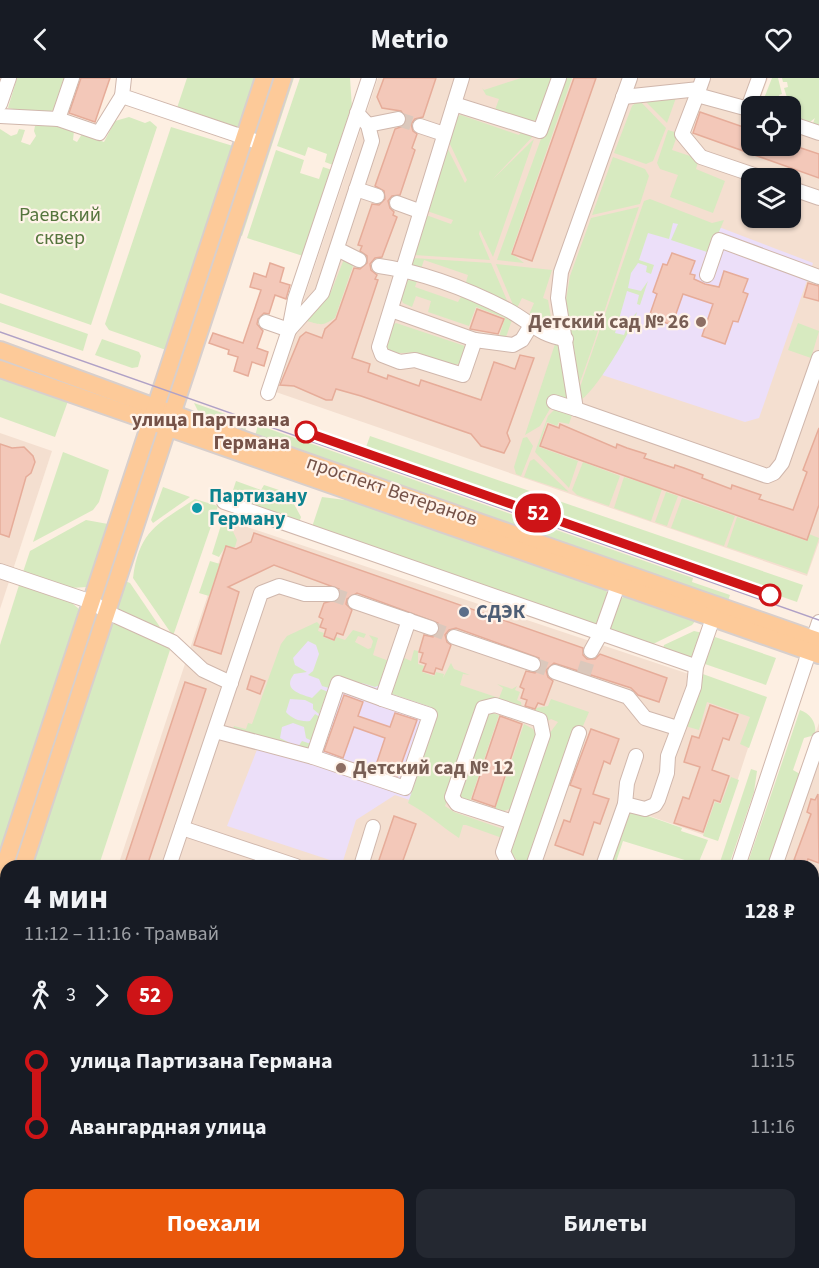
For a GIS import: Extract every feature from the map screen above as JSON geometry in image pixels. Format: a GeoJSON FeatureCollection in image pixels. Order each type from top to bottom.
{"type":"FeatureCollection","features":[{"type":"Feature","properties":{"kind":"main road"},"geometry":{"type":"LineString","coordinates":[[6,860],[264,78]]}},
{"type":"Feature","properties":{"kind":"main road"},"geometry":{"type":"LineString","coordinates":[[25,860],[283,78]]}},
{"type":"Feature","properties":{"kind":"main road","name":"проспект Ветеранов"},"geometry":{"type":"LineString","coordinates":[[0,351],[170,421],[618,585],[713,618],[816,646]]}},
{"type":"Feature","properties":{"kind":"main road","name":"проспект Ветеранов"},"geometry":{"type":"LineString","coordinates":[[0,369],[153,414]]}},
{"type":"Feature","properties":{"kind":"main road","name":"проспект Ветеранов"},"geometry":{"type":"LineString","coordinates":[[170,421],[816,646]]}},
{"type":"Feature","properties":{"kind":"street"},"geometry":{"type":"LineString","coordinates":[[0,104],[9,78]]}},
{"type":"Feature","properties":{"kind":"street"},"geometry":{"type":"LineString","coordinates":[[58,119],[72,78]]}},
{"type":"Feature","properties":{"kind":"street"},"geometry":{"type":"LineString","coordinates":[[0,116],[58,119],[99,133],[122,96],[124,78]]}},
{"type":"Feature","properties":{"kind":"street"},"geometry":{"type":"LineString","coordinates":[[268,393],[289,330],[295,299],[369,78]]}},
{"type":"Feature","properties":{"kind":"street"},"geometry":{"type":"LineString","coordinates":[[462,78],[401,269],[379,347],[382,355],[399,362],[415,360],[463,375],[475,340]]}},
{"type":"Feature","properties":{"kind":"street"},"geometry":{"type":"LineString","coordinates":[[454,104],[540,131],[560,78]]}},
{"type":"Feature","properties":{"kind":"street"},"geometry":{"type":"LineString","coordinates":[[576,409],[558,298],[561,272],[630,78]]}},
{"type":"Feature","properties":{"kind":"street"},"geometry":{"type":"LineString","coordinates":[[754,96],[759,78]]}},
{"type":"Feature","properties":{"kind":"street"},"geometry":{"type":"LineString","coordinates":[[623,97],[699,87],[741,105]]}},
{"type":"Feature","properties":{"kind":"street"},"geometry":{"type":"LineString","coordinates":[[699,87],[682,134],[701,157],[741,171]]}},
{"type":"Feature","properties":{"kind":"street"},"geometry":{"type":"LineString","coordinates":[[122,96],[261,143]]}},
{"type":"Feature","properties":{"kind":"street"},"geometry":{"type":"LineString","coordinates":[[289,330],[322,293],[372,141],[368,125],[357,113]]}},
{"type":"Feature","properties":{"kind":"street"},"geometry":{"type":"LineString","coordinates":[[368,125],[394,117],[398,119]]}},
{"type":"Feature","properties":{"kind":"street"},"geometry":{"type":"LineString","coordinates":[[420,126],[444,134]]}},
{"type":"Feature","properties":{"kind":"street"},"geometry":{"type":"LineString","coordinates":[[801,127],[819,133]]}},
{"type":"Feature","properties":{"kind":"street"},"geometry":{"type":"LineString","coordinates":[[356,189],[377,196]]}},
{"type":"Feature","properties":{"kind":"street"},"geometry":{"type":"LineString","coordinates":[[801,192],[819,198]]}},
{"type":"Feature","properties":{"kind":"street"},"geometry":{"type":"LineString","coordinates":[[397,203],[419,211]]}},
{"type":"Feature","properties":{"kind":"street"},"geometry":{"type":"LineString","coordinates":[[707,275],[719,240],[819,277]]}},
{"type":"Feature","properties":{"kind":"street"},"geometry":{"type":"LineString","coordinates":[[337,249],[359,260]]}},
{"type":"Feature","properties":{"kind":"street"},"geometry":{"type":"LineString","coordinates":[[379,266],[401,269],[486,299],[514,313],[530,327],[556,338],[566,339]]}},
{"type":"Feature","properties":{"kind":"street"},"geometry":{"type":"LineString","coordinates":[[391,310],[475,340],[513,345],[522,339],[530,327]]}},
{"type":"Feature","properties":{"kind":"street"},"geometry":{"type":"LineString","coordinates":[[267,322],[289,330]]}},
{"type":"Feature","properties":{"kind":"street"},"geometry":{"type":"LineString","coordinates":[[554,402],[767,476],[774,473],[782,463],[819,358]]}},
{"type":"Feature","properties":{"kind":"street"},"geometry":{"type":"LineString","coordinates":[[224,502],[689,664]]}},
{"type":"Feature","properties":{"kind":"street"},"geometry":{"type":"LineString","coordinates":[[0,571],[92,602],[107,612],[173,642],[203,670],[231,683]]}},
{"type":"Feature","properties":{"kind":"street"},"geometry":{"type":"LineString","coordinates":[[591,651],[601,633],[618,585]]}},
{"type":"Feature","properties":{"kind":"street"},"geometry":{"type":"LineString","coordinates":[[171,860],[261,593],[279,586],[305,594],[332,594]]}},
{"type":"Feature","properties":{"kind":"street"},"geometry":{"type":"LineString","coordinates":[[355,602],[431,628]]}},
{"type":"Feature","properties":{"kind":"street"},"geometry":{"type":"LineString","coordinates":[[625,804],[645,810],[655,805],[667,773],[668,756],[677,728],[694,687],[696,667],[713,618]]}},
{"type":"Feature","properties":{"kind":"street"},"geometry":{"type":"LineString","coordinates":[[382,699],[409,620]]}},
{"type":"Feature","properties":{"kind":"street"},"geometry":{"type":"LineString","coordinates":[[740,860],[816,646],[819,622]]}},
{"type":"Feature","properties":{"kind":"street"},"geometry":{"type":"LineString","coordinates":[[454,637],[533,664]]}},
{"type":"Feature","properties":{"kind":"street"},"geometry":{"type":"LineString","coordinates":[[555,672],[582,678],[628,697],[645,718],[677,728]]}},
{"type":"Feature","properties":{"kind":"street"},"geometry":{"type":"LineString","coordinates":[[215,731],[313,757],[405,788],[430,715],[338,683],[313,757]]}},
{"type":"Feature","properties":{"kind":"street"},"geometry":{"type":"LineString","coordinates":[[507,860],[503,852],[543,735],[540,720],[495,705],[483,708],[452,797],[457,804],[513,822]]}},
{"type":"Feature","properties":{"kind":"street"},"geometry":{"type":"LineString","coordinates":[[534,860],[579,733]]}},
{"type":"Feature","properties":{"kind":"street"},"geometry":{"type":"LineString","coordinates":[[777,860],[819,739]]}},
{"type":"Feature","properties":{"kind":"street"},"geometry":{"type":"LineString","coordinates":[[605,860],[625,804],[627,783],[636,756]]}},
{"type":"Feature","properties":{"kind":"street"},"geometry":{"type":"LineString","coordinates":[[363,860],[373,827]]}},
{"type":"Feature","properties":{"kind":"street"},"geometry":{"type":"LineString","coordinates":[[182,828],[278,860]]}},
{"type":"Feature","properties":{"kind":"shaded area"},"geometry":{"type":"Polygon","coordinates":[[[378,78],[768,78],[762,96],[741,96],[741,156],[801,156],[801,131],[819,137],[819,542],[807,576],[273,391],[378,78]]]}},
{"type":"Feature","properties":{"kind":"shaded area","name":"Детский сад № 26"},"geometry":{"type":"Polygon","coordinates":[[[651,201],[813,263],[759,418],[745,422],[593,372],[651,201]]]}},
{"type":"Feature","properties":{"kind":"shaded area"},"geometry":{"type":"Polygon","coordinates":[[[0,433],[52,451],[0,609],[0,433]]]}},
{"type":"Feature","properties":{"kind":"shaded area"},"geometry":{"type":"Polygon","coordinates":[[[232,522],[764,699],[718,840],[624,807],[607,860],[120,860],[232,522]]]}},
{"type":"Feature","properties":{"kind":"shaded area","name":"Детский сад № 12"},"geometry":{"type":"Polygon","coordinates":[[[295,632],[458,689],[421,804],[395,795],[356,820],[343,860],[330,860],[227,826],[260,742],[295,632]]]}},
{"type":"Feature","properties":{"kind":"shaded area"},"geometry":{"type":"Polygon","coordinates":[[[819,723],[819,860],[772,860],[819,723]]]}},
{"type":"Feature","properties":{"kind":"green space"},"geometry":{"type":"Polygon","coordinates":[[[17,78],[66,78],[54,110],[41,114],[8,108],[17,78]]]}},
{"type":"Feature","properties":{"kind":"green space"},"geometry":{"type":"Polygon","coordinates":[[[187,78],[256,78],[239,128],[177,108],[187,78]]]}},
{"type":"Feature","properties":{"kind":"green space"},"geometry":{"type":"Polygon","coordinates":[[[292,78],[294,78],[242,236],[240,235],[292,78]]]}},
{"type":"Feature","properties":{"kind":"green space"},"geometry":{"type":"Polygon","coordinates":[[[300,78],[350,78],[352,108],[333,165],[325,162],[327,154],[308,147],[305,156],[277,146],[300,78]]]}},
{"type":"Feature","properties":{"kind":"green space"},"geometry":{"type":"Polygon","coordinates":[[[521,78],[556,78],[538,119],[531,122],[495,110],[499,99],[486,95],[482,88],[484,90],[521,78]]]}},
{"type":"Feature","properties":{"kind":"green space"},"geometry":{"type":"Polygon","coordinates":[[[563,78],[572,78],[511,253],[524,263],[497,260],[563,78]]]}},
{"type":"Feature","properties":{"kind":"green space"},"geometry":{"type":"Polygon","coordinates":[[[772,78],[778,78],[782,94],[765,96],[772,78]]]}},
{"type":"Feature","properties":{"kind":"green space"},"geometry":{"type":"Polygon","coordinates":[[[782,78],[819,78],[819,125],[813,123],[815,118],[810,122],[801,119],[801,96],[787,96],[784,88],[788,87],[787,82],[783,82],[782,78]]]}},
{"type":"Feature","properties":{"kind":"green space"},"geometry":{"type":"Polygon","coordinates":[[[677,95],[667,123],[642,98],[677,95]]]}},
{"type":"Feature","properties":{"kind":"green space"},"geometry":{"type":"Polygon","coordinates":[[[639,100],[666,128],[653,161],[646,164],[614,153],[632,106],[639,100]]]}},
{"type":"Feature","properties":{"kind":"green space"},"geometry":{"type":"Polygon","coordinates":[[[461,115],[519,135],[522,130],[535,134],[492,180],[534,139],[493,257],[480,230],[479,234],[490,260],[414,255],[426,215],[451,224],[453,220],[427,211],[447,147],[465,183],[467,180],[449,142],[457,116],[461,115]]]}},
{"type":"Feature","properties":{"kind":"green space","name":"Раевский сквер"},"geometry":{"type":"Polygon","coordinates":[[[129,117],[145,123],[150,121],[157,127],[91,325],[0,293],[0,129],[11,136],[17,134],[19,129],[25,130],[21,142],[30,145],[36,136],[35,126],[57,125],[74,131],[73,140],[77,142],[82,134],[104,142],[115,121],[129,117]]]}},
{"type":"Feature","properties":{"kind":"green space"},"geometry":{"type":"Polygon","coordinates":[[[171,127],[233,146],[166,350],[109,330],[105,324],[171,127]]]}},
{"type":"Feature","properties":{"kind":"green space"},"geometry":{"type":"Polygon","coordinates":[[[668,130],[678,133],[672,150],[699,159],[696,169],[725,181],[713,213],[670,197],[678,175],[660,169],[657,163],[668,130]]]}},
{"type":"Feature","properties":{"kind":"green space"},"geometry":{"type":"Polygon","coordinates":[[[276,150],[304,160],[300,173],[319,179],[323,167],[332,170],[303,256],[247,238],[276,150]]]}},
{"type":"Feature","properties":{"kind":"green space"},"geometry":{"type":"Polygon","coordinates":[[[613,157],[645,169],[649,176],[640,204],[592,215],[613,157]]]}},
{"type":"Feature","properties":{"kind":"green space"},"geometry":{"type":"Polygon","coordinates":[[[650,199],[712,223],[724,220],[710,253],[671,240],[678,224],[673,223],[669,239],[648,233],[639,260],[654,265],[651,274],[646,272],[647,266],[638,263],[631,273],[628,288],[641,291],[648,281],[640,305],[637,304],[639,295],[627,291],[615,333],[624,335],[629,321],[637,312],[634,321],[596,384],[581,400],[579,390],[644,201],[650,199]]]}},
{"type":"Feature","properties":{"kind":"green space"},"geometry":{"type":"Polygon","coordinates":[[[639,207],[579,385],[566,300],[570,276],[591,218],[639,207]]]}},
{"type":"Feature","properties":{"kind":"green space"},"geometry":{"type":"Polygon","coordinates":[[[413,258],[491,263],[509,305],[465,286],[468,275],[424,260],[421,269],[412,265],[413,258]]]}},
{"type":"Feature","properties":{"kind":"green space"},"geometry":{"type":"Polygon","coordinates":[[[344,259],[354,263],[335,318],[323,324],[307,321],[331,292],[344,259]]]}},
{"type":"Feature","properties":{"kind":"green space"},"geometry":{"type":"Polygon","coordinates":[[[496,264],[552,270],[543,298],[548,300],[553,330],[528,317],[534,303],[522,298],[517,308],[514,307],[496,264]]]}},
{"type":"Feature","properties":{"kind":"green space"},"geometry":{"type":"Polygon","coordinates":[[[407,280],[417,281],[415,287],[458,302],[462,295],[487,304],[512,320],[506,337],[498,340],[505,318],[476,307],[469,326],[428,312],[431,301],[416,296],[412,307],[403,303],[401,298],[407,280]]]}},
{"type":"Feature","properties":{"kind":"green space"},"geometry":{"type":"Polygon","coordinates":[[[0,303],[88,334],[83,351],[0,322],[0,303]]]}},
{"type":"Feature","properties":{"kind":"green space"},"geometry":{"type":"Polygon","coordinates":[[[396,323],[465,346],[461,363],[451,364],[418,353],[397,353],[389,350],[386,347],[393,325],[396,323]]]}},
{"type":"Feature","properties":{"kind":"green space"},"geometry":{"type":"Polygon","coordinates":[[[798,323],[819,331],[811,358],[788,350],[798,323]]]}},
{"type":"Feature","properties":{"kind":"green space"},"geometry":{"type":"Polygon","coordinates":[[[102,339],[139,352],[141,356],[138,367],[132,368],[95,355],[102,339]]]}},
{"type":"Feature","properties":{"kind":"green space"},"geometry":{"type":"Polygon","coordinates":[[[555,344],[561,347],[571,399],[551,407],[540,426],[525,435],[555,344]]]}},
{"type":"Feature","properties":{"kind":"green space"},"geometry":{"type":"Polygon","coordinates":[[[0,377],[68,401],[55,437],[0,417],[0,377]]]}},
{"type":"Feature","properties":{"kind":"green space"},"geometry":{"type":"Polygon","coordinates":[[[194,403],[248,422],[245,432],[200,415],[194,403]]]}},
{"type":"Feature","properties":{"kind":"green space"},"geometry":{"type":"Polygon","coordinates":[[[557,407],[573,412],[569,424],[559,422],[557,426],[547,422],[539,447],[578,461],[569,488],[535,452],[548,416],[557,407]]]}},
{"type":"Feature","properties":{"kind":"green space"},"geometry":{"type":"Polygon","coordinates":[[[258,425],[693,578],[692,582],[730,595],[728,601],[255,436],[258,425]]]}},
{"type":"Feature","properties":{"kind":"green space"},"geometry":{"type":"Polygon","coordinates":[[[370,436],[803,585],[797,602],[365,450],[370,436]]]}},
{"type":"Feature","properties":{"kind":"green space"},"geometry":{"type":"Polygon","coordinates":[[[527,437],[533,446],[521,476],[516,474],[514,467],[523,438],[527,437]]]}},
{"type":"Feature","properties":{"kind":"green space"},"geometry":{"type":"Polygon","coordinates":[[[63,452],[109,470],[99,502],[93,510],[33,542],[63,452]]]}},
{"type":"Feature","properties":{"kind":"green space"},"geometry":{"type":"Polygon","coordinates":[[[534,459],[569,492],[524,477],[530,461],[534,459]]]}},
{"type":"Feature","properties":{"kind":"green space"},"geometry":{"type":"Polygon","coordinates":[[[583,462],[620,476],[609,506],[577,495],[572,490],[583,462]]]}},
{"type":"Feature","properties":{"kind":"green space"},"geometry":{"type":"Polygon","coordinates":[[[624,477],[662,489],[651,521],[614,508],[624,477]]]}},
{"type":"Feature","properties":{"kind":"green space"},"geometry":{"type":"Polygon","coordinates":[[[236,481],[261,490],[264,485],[288,493],[301,517],[299,523],[230,499],[236,481]]]}},
{"type":"Feature","properties":{"kind":"green space"},"geometry":{"type":"Polygon","coordinates":[[[163,487],[190,497],[153,523],[151,520],[163,487]]]}},
{"type":"Feature","properties":{"kind":"green space"},"geometry":{"type":"Polygon","coordinates":[[[666,492],[678,496],[667,526],[655,522],[666,492]]]}},
{"type":"Feature","properties":{"kind":"green space"},"geometry":{"type":"Polygon","coordinates":[[[322,497],[353,501],[605,588],[608,595],[599,623],[593,626],[312,527],[322,497]]]}},
{"type":"Feature","properties":{"kind":"green space"},"geometry":{"type":"Polygon","coordinates":[[[682,498],[735,516],[724,546],[671,528],[682,498]]]}},
{"type":"Feature","properties":{"kind":"green space"},"geometry":{"type":"Polygon","coordinates":[[[195,499],[218,506],[173,636],[133,578],[140,549],[153,529],[195,499]]]}},
{"type":"Feature","properties":{"kind":"green space"},"geometry":{"type":"Polygon","coordinates":[[[737,517],[807,541],[809,534],[819,538],[807,574],[727,547],[737,517]]]}},
{"type":"Feature","properties":{"kind":"green space"},"geometry":{"type":"Polygon","coordinates":[[[86,520],[108,524],[87,587],[71,588],[23,572],[30,551],[86,520]]]}},
{"type":"Feature","properties":{"kind":"green space"},"geometry":{"type":"Polygon","coordinates":[[[222,522],[230,525],[237,540],[235,547],[225,547],[219,557],[212,554],[222,522]]]}},
{"type":"Feature","properties":{"kind":"green space"},"geometry":{"type":"Polygon","coordinates":[[[210,561],[220,564],[209,596],[199,593],[210,561]]]}},
{"type":"Feature","properties":{"kind":"green space"},"geometry":{"type":"Polygon","coordinates":[[[125,581],[130,583],[162,630],[115,610],[125,581]]]}},
{"type":"Feature","properties":{"kind":"green space"},"geometry":{"type":"Polygon","coordinates":[[[20,582],[66,598],[79,609],[0,851],[0,645],[20,582]]]}},
{"type":"Feature","properties":{"kind":"green space"},"geometry":{"type":"Polygon","coordinates":[[[626,596],[696,620],[692,625],[651,645],[609,629],[619,599],[626,596]]]}},
{"type":"Feature","properties":{"kind":"green space"},"geometry":{"type":"Polygon","coordinates":[[[112,620],[170,650],[101,860],[34,860],[112,620]]]}},
{"type":"Feature","properties":{"kind":"green space"},"geometry":{"type":"Polygon","coordinates":[[[317,622],[320,625],[318,631],[324,633],[323,637],[334,641],[336,637],[345,640],[353,630],[366,634],[364,638],[358,636],[355,642],[368,649],[371,648],[373,641],[369,635],[378,638],[373,655],[389,661],[380,685],[375,687],[362,683],[360,685],[334,678],[329,688],[322,686],[319,679],[308,675],[313,671],[319,654],[316,645],[308,641],[293,658],[295,665],[307,672],[294,674],[291,679],[291,688],[312,698],[321,689],[328,692],[319,714],[313,709],[313,704],[305,700],[290,699],[286,712],[297,720],[310,721],[315,714],[320,717],[312,741],[306,738],[304,727],[293,723],[282,727],[280,738],[298,747],[302,741],[311,744],[307,750],[232,732],[234,726],[246,729],[248,723],[252,724],[281,644],[287,636],[317,622]]]}},
{"type":"Feature","properties":{"kind":"green space"},"geometry":{"type":"Polygon","coordinates":[[[694,631],[703,633],[693,660],[663,649],[664,645],[694,631]]]}},
{"type":"Feature","properties":{"kind":"green space"},"geometry":{"type":"Polygon","coordinates":[[[715,637],[776,658],[766,685],[702,663],[715,637]]]}},
{"type":"Feature","properties":{"kind":"green space"},"geometry":{"type":"Polygon","coordinates":[[[414,650],[418,651],[418,664],[424,666],[422,672],[434,676],[436,672],[444,674],[443,678],[451,663],[454,669],[470,675],[463,674],[460,685],[499,698],[503,688],[497,684],[512,689],[517,686],[515,690],[520,692],[517,700],[521,702],[522,709],[488,700],[445,806],[454,812],[503,829],[502,838],[463,825],[459,838],[408,803],[437,717],[431,707],[392,694],[390,686],[400,656],[411,661],[414,650]]]}},
{"type":"Feature","properties":{"kind":"green space"},"geometry":{"type":"Polygon","coordinates":[[[700,673],[767,697],[749,748],[740,744],[750,717],[707,702],[699,730],[685,726],[700,673]]]}},
{"type":"Feature","properties":{"kind":"green space"},"geometry":{"type":"Polygon","coordinates":[[[551,699],[589,712],[583,726],[576,732],[529,859],[517,860],[512,856],[510,850],[549,734],[558,722],[551,719],[546,722],[533,715],[536,708],[548,706],[551,699]]]}},
{"type":"Feature","properties":{"kind":"green space"},"geometry":{"type":"Polygon","coordinates":[[[800,710],[812,720],[815,735],[804,738],[793,770],[800,774],[770,859],[749,860],[800,710]]]}},
{"type":"Feature","properties":{"kind":"green space"},"geometry":{"type":"Polygon","coordinates":[[[492,713],[499,715],[470,801],[459,796],[486,716],[492,713]]]}},
{"type":"Feature","properties":{"kind":"green space"},"geometry":{"type":"Polygon","coordinates":[[[524,724],[533,729],[537,736],[512,808],[504,811],[495,809],[524,724]]]}},
{"type":"Feature","properties":{"kind":"green space"},"geometry":{"type":"Polygon","coordinates":[[[751,769],[757,771],[754,792],[731,860],[721,860],[751,769]]]}},
{"type":"Feature","properties":{"kind":"green space"},"geometry":{"type":"Polygon","coordinates":[[[731,777],[739,780],[718,841],[703,836],[715,802],[721,804],[731,777]]]}},
{"type":"Feature","properties":{"kind":"green space"},"geometry":{"type":"Polygon","coordinates":[[[628,811],[634,811],[682,828],[681,831],[708,840],[700,860],[685,860],[623,841],[617,860],[608,860],[628,811]]]}},
{"type":"Feature","properties":{"kind":"building"},"geometry":{"type":"Polygon","coordinates":[[[81,78],[110,78],[95,122],[69,113],[81,78]]]}},
{"type":"Feature","properties":{"kind":"building"},"geometry":{"type":"Polygon","coordinates":[[[384,78],[436,78],[423,117],[415,119],[411,124],[413,131],[417,134],[412,148],[415,150],[400,195],[392,196],[388,201],[394,212],[393,215],[397,217],[382,257],[375,258],[370,264],[371,270],[377,275],[375,279],[378,280],[352,358],[370,364],[368,372],[387,379],[388,375],[419,386],[421,380],[481,400],[494,362],[515,369],[520,355],[534,358],[507,433],[510,441],[504,453],[481,446],[471,434],[361,396],[336,389],[332,400],[326,400],[294,386],[280,385],[300,337],[306,332],[322,338],[325,329],[336,319],[354,268],[360,269],[367,263],[367,256],[360,251],[362,246],[358,245],[372,204],[379,205],[385,199],[384,191],[375,186],[395,129],[403,126],[407,121],[401,111],[382,108],[377,97],[384,78]]]}},
{"type":"Feature","properties":{"kind":"building"},"geometry":{"type":"Polygon","coordinates":[[[574,78],[596,78],[532,261],[512,254],[574,78]]]}},
{"type":"Feature","properties":{"kind":"building"},"geometry":{"type":"Polygon","coordinates":[[[700,112],[741,126],[741,150],[693,133],[700,112]]]}},
{"type":"Feature","properties":{"kind":"building"},"geometry":{"type":"Polygon","coordinates":[[[801,148],[819,154],[819,178],[801,172],[801,168],[791,168],[757,156],[801,156],[801,148]]]}},
{"type":"Feature","properties":{"kind":"building"},"geometry":{"type":"Polygon","coordinates":[[[672,253],[695,261],[690,274],[695,275],[694,279],[705,284],[719,287],[724,271],[748,279],[743,292],[748,294],[738,322],[733,321],[725,344],[702,336],[713,304],[683,294],[672,325],[649,317],[657,294],[653,292],[663,264],[667,265],[672,253]]]}},
{"type":"Feature","properties":{"kind":"building"},"geometry":{"type":"Polygon","coordinates":[[[270,263],[284,268],[280,282],[290,285],[286,299],[275,295],[269,314],[264,313],[258,319],[257,324],[263,331],[257,348],[268,352],[264,366],[252,362],[248,376],[234,371],[238,357],[228,354],[229,350],[209,343],[213,333],[243,343],[261,290],[250,287],[254,273],[266,277],[270,263]]]}},
{"type":"Feature","properties":{"kind":"building"},"geometry":{"type":"Polygon","coordinates":[[[808,283],[819,286],[819,301],[804,297],[808,283]]]}},
{"type":"Feature","properties":{"kind":"building"},"geometry":{"type":"Polygon","coordinates":[[[477,309],[504,319],[498,334],[470,329],[477,309]]]}},
{"type":"Feature","properties":{"kind":"building"},"geometry":{"type":"Polygon","coordinates":[[[548,424],[559,428],[560,424],[616,448],[617,444],[646,454],[644,458],[674,468],[675,465],[684,468],[703,475],[702,478],[731,489],[732,485],[761,495],[759,499],[793,510],[807,472],[803,470],[819,428],[819,505],[807,540],[540,446],[548,424]]]}},
{"type":"Feature","properties":{"kind":"building"},"geometry":{"type":"Polygon","coordinates":[[[0,444],[12,448],[24,447],[33,456],[35,462],[31,473],[26,477],[9,537],[0,534],[0,444]]]}},
{"type":"Feature","properties":{"kind":"building"},"geometry":{"type":"Polygon","coordinates":[[[254,533],[583,648],[583,655],[587,659],[595,659],[600,654],[667,678],[659,702],[638,695],[631,688],[554,663],[546,670],[548,677],[553,681],[544,705],[538,703],[535,709],[525,706],[527,700],[521,698],[524,689],[520,687],[526,671],[535,673],[541,667],[539,658],[456,628],[449,630],[445,635],[447,642],[451,645],[442,670],[436,668],[434,674],[423,671],[426,664],[420,662],[423,653],[419,652],[424,635],[433,637],[439,631],[438,623],[357,593],[347,599],[346,604],[352,610],[343,635],[337,633],[334,640],[324,636],[326,629],[320,627],[323,619],[319,617],[324,603],[339,599],[339,589],[274,565],[228,587],[239,592],[221,654],[194,645],[226,546],[236,549],[251,542],[254,533]]]}},
{"type":"Feature","properties":{"kind":"building"},"geometry":{"type":"Polygon","coordinates":[[[251,676],[265,681],[260,694],[247,689],[251,676]]]}},
{"type":"Feature","properties":{"kind":"building"},"geometry":{"type":"Polygon","coordinates":[[[185,682],[206,689],[149,860],[126,860],[185,682]]]}},
{"type":"Feature","properties":{"kind":"building"},"geometry":{"type":"Polygon","coordinates":[[[344,695],[363,702],[358,716],[390,727],[395,713],[417,720],[397,776],[375,768],[385,738],[354,727],[343,758],[324,751],[344,695]]]}},
{"type":"Feature","properties":{"kind":"building"},"geometry":{"type":"Polygon","coordinates":[[[710,705],[738,715],[729,740],[723,738],[712,770],[729,776],[720,802],[714,800],[703,832],[674,823],[683,797],[689,799],[700,767],[684,762],[692,736],[699,738],[710,705]]]}},
{"type":"Feature","properties":{"kind":"building"},"geometry":{"type":"Polygon","coordinates":[[[500,716],[522,724],[495,807],[472,799],[500,716]]]}},
{"type":"Feature","properties":{"kind":"building"},"geometry":{"type":"Polygon","coordinates":[[[591,729],[619,739],[610,764],[604,761],[593,794],[609,799],[600,824],[594,822],[583,855],[555,845],[564,820],[570,822],[581,789],[570,785],[591,729]]]}},
{"type":"Feature","properties":{"kind":"building"},"geometry":{"type":"Polygon","coordinates":[[[818,794],[819,860],[794,860],[811,814],[807,812],[811,799],[815,800],[818,794]]]}},
{"type":"Feature","properties":{"kind":"building"},"geometry":{"type":"Polygon","coordinates":[[[394,816],[416,824],[403,860],[379,860],[394,816]]]}},
{"type":"Feature","properties":{"kind":"tunnel"},"geometry":{"type":"LineString","coordinates":[[398,119],[420,126]]}},
{"type":"Feature","properties":{"kind":"tunnel"},"geometry":{"type":"LineString","coordinates":[[332,594],[355,602]]}},
{"type":"Feature","properties":{"kind":"tunnel"},"geometry":{"type":"LineString","coordinates":[[431,628],[454,637]]}},
{"type":"Feature","properties":{"kind":"tunnel"},"geometry":{"type":"LineString","coordinates":[[583,676],[591,651]]}},
{"type":"Feature","properties":{"kind":"tunnel"},"geometry":{"type":"LineString","coordinates":[[533,664],[555,672]]}},
{"type":"Feature","properties":{"kind":"tram line"},"geometry":{"type":"LineString","coordinates":[[0,332],[819,620]]}},
{"type":"Feature","properties":{"kind":"tram line","name":"52"},"geometry":{"type":"LineString","coordinates":[[306,432],[770,595]]}},
{"type":"Feature","properties":{"kind":"place","name":"Детский сад № 26"},"geometry":{"type":"Point","coordinates":[701,322]}},
{"type":"Feature","properties":{"kind":"place","name":"улица Партизана Германа"},"geometry":{"type":"Point","coordinates":[306,432]}},
{"type":"Feature","properties":{"kind":"place","name":"Партизану Герману"},"geometry":{"type":"Point","coordinates":[197,508]}},
{"type":"Feature","properties":{"kind":"place","name":"СДЭК"},"geometry":{"type":"Point","coordinates":[464,612]}},
{"type":"Feature","properties":{"kind":"place","name":"Детский сад № 12"},"geometry":{"type":"Point","coordinates":[341,768]}}]}
